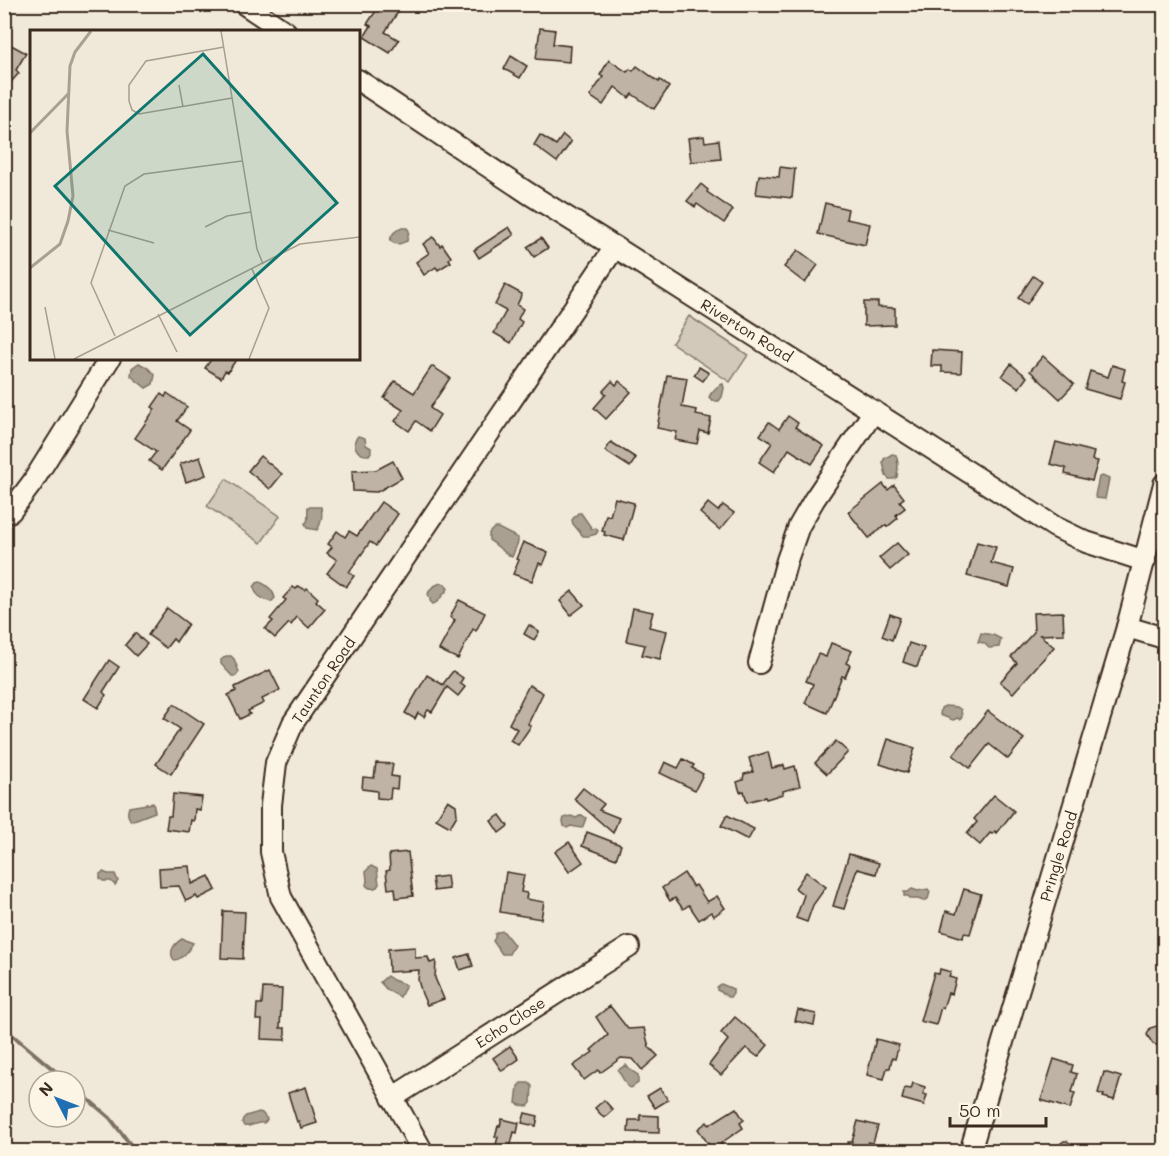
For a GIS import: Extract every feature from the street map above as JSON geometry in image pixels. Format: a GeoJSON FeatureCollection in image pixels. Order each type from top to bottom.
{"type":"FeatureCollection","features":[{"type":"Feature","properties":{"kind":"street"},"geometry":{"type":"LineString","coordinates":[[244,4],[283,30]]}},
{"type":"Feature","properties":{"kind":"street","name":"Riverton Road"},"geometry":{"type":"LineString","coordinates":[[360,81],[528,193],[1055,527],[1086,542],[1145,561]]}},
{"type":"Feature","properties":{"kind":"street","name":"Taunton Road"},"geometry":{"type":"LineString","coordinates":[[423,1152],[281,897],[271,852],[276,763],[293,723],[615,247]]}},
{"type":"Feature","properties":{"kind":"street"},"geometry":{"type":"LineString","coordinates":[[4,515],[10,511],[32,483],[109,360]]}},
{"type":"Feature","properties":{"kind":"street"},"geometry":{"type":"LineString","coordinates":[[759,663],[787,560],[799,526],[874,411]]}},
{"type":"Feature","properties":{"kind":"street","name":"Pringle Road"},"geometry":{"type":"LineString","coordinates":[[970,1152],[1127,627],[1164,484]]}},
{"type":"Feature","properties":{"kind":"street"},"geometry":{"type":"LineString","coordinates":[[1127,627],[1164,638]]}},
{"type":"Feature","properties":{"kind":"street","name":"Echo Close"},"geometry":{"type":"LineString","coordinates":[[392,1098],[629,947]]}},
{"type":"Feature","properties":{"kind":"shaded area"},"geometry":{"type":"Polygon","coordinates":[[[402,228],[407,228],[409,231],[407,241],[395,244],[390,241],[391,236],[402,228]]]}},
{"type":"Feature","properties":{"kind":"shaded area"},"geometry":{"type":"Polygon","coordinates":[[[689,316],[748,355],[730,382],[672,343],[689,316]]]}},
{"type":"Feature","properties":{"kind":"shaded area"},"geometry":{"type":"Polygon","coordinates":[[[139,363],[155,375],[153,384],[146,388],[131,376],[132,368],[139,363]]]}},
{"type":"Feature","properties":{"kind":"shaded area"},"geometry":{"type":"Polygon","coordinates":[[[723,384],[722,397],[719,401],[713,401],[710,395],[723,384]]]}},
{"type":"Feature","properties":{"kind":"shaded area"},"geometry":{"type":"Polygon","coordinates":[[[358,436],[365,438],[366,445],[371,448],[369,455],[360,453],[356,449],[355,440],[358,436]]]}},
{"type":"Feature","properties":{"kind":"shaded area"},"geometry":{"type":"Polygon","coordinates":[[[892,454],[897,458],[897,477],[889,479],[886,476],[883,462],[892,454]]]}},
{"type":"Feature","properties":{"kind":"shaded area"},"geometry":{"type":"Polygon","coordinates":[[[1099,477],[1109,479],[1105,499],[1095,496],[1099,477]]]}},
{"type":"Feature","properties":{"kind":"shaded area"},"geometry":{"type":"Polygon","coordinates":[[[226,479],[280,516],[261,543],[207,506],[226,479]]]}},
{"type":"Feature","properties":{"kind":"shaded area"},"geometry":{"type":"Polygon","coordinates":[[[308,507],[321,507],[322,519],[317,530],[307,528],[305,523],[308,520],[308,507]]]}},
{"type":"Feature","properties":{"kind":"shaded area"},"geometry":{"type":"Polygon","coordinates":[[[578,513],[581,513],[592,529],[596,528],[598,531],[596,534],[583,536],[572,520],[578,513]]]}},
{"type":"Feature","properties":{"kind":"shaded area"},"geometry":{"type":"Polygon","coordinates":[[[494,528],[518,538],[512,557],[489,540],[489,533],[494,528]]]}},
{"type":"Feature","properties":{"kind":"shaded area"},"geometry":{"type":"Polygon","coordinates":[[[260,582],[273,593],[275,598],[271,602],[256,592],[254,587],[260,582]]]}},
{"type":"Feature","properties":{"kind":"shaded area"},"geometry":{"type":"Polygon","coordinates":[[[441,583],[445,584],[448,589],[433,604],[428,596],[429,591],[441,583]]]}},
{"type":"Feature","properties":{"kind":"shaded area"},"geometry":{"type":"Polygon","coordinates":[[[981,633],[1001,639],[999,647],[989,648],[984,643],[978,642],[981,633]]]}},
{"type":"Feature","properties":{"kind":"shaded area"},"geometry":{"type":"Polygon","coordinates":[[[226,656],[234,659],[239,672],[236,676],[232,676],[221,664],[221,660],[226,656]]]}},
{"type":"Feature","properties":{"kind":"shaded area"},"geometry":{"type":"Polygon","coordinates":[[[957,707],[961,710],[960,720],[940,715],[941,708],[957,707]]]}},
{"type":"Feature","properties":{"kind":"shaded area"},"geometry":{"type":"Polygon","coordinates":[[[153,803],[155,812],[131,821],[128,814],[129,807],[153,803]]]}},
{"type":"Feature","properties":{"kind":"shaded area"},"geometry":{"type":"Polygon","coordinates":[[[582,815],[586,818],[581,828],[564,826],[564,818],[571,816],[576,818],[582,815]]]}},
{"type":"Feature","properties":{"kind":"shaded area"},"geometry":{"type":"Polygon","coordinates":[[[371,866],[377,869],[379,884],[373,888],[366,885],[366,871],[371,866]]]}},
{"type":"Feature","properties":{"kind":"shaded area"},"geometry":{"type":"Polygon","coordinates":[[[103,872],[115,874],[118,881],[115,885],[111,881],[103,881],[100,878],[103,872]]]}},
{"type":"Feature","properties":{"kind":"shaded area"},"geometry":{"type":"Polygon","coordinates":[[[912,889],[918,891],[928,889],[930,892],[928,899],[923,901],[904,896],[904,892],[912,889]]]}},
{"type":"Feature","properties":{"kind":"shaded area"},"geometry":{"type":"Polygon","coordinates":[[[503,931],[514,945],[509,954],[502,954],[493,941],[495,934],[503,931]]]}},
{"type":"Feature","properties":{"kind":"shaded area"},"geometry":{"type":"Polygon","coordinates":[[[182,939],[193,943],[182,956],[174,960],[173,948],[182,939]]]}},
{"type":"Feature","properties":{"kind":"shaded area"},"geometry":{"type":"Polygon","coordinates":[[[387,976],[406,985],[400,997],[387,990],[380,982],[387,976]]]}},
{"type":"Feature","properties":{"kind":"shaded area"},"geometry":{"type":"Polygon","coordinates":[[[721,984],[733,989],[730,997],[717,990],[721,984]]]}},
{"type":"Feature","properties":{"kind":"shaded area"},"geometry":{"type":"Polygon","coordinates":[[[626,1065],[638,1075],[638,1083],[631,1088],[627,1086],[618,1070],[626,1065]]]}},
{"type":"Feature","properties":{"kind":"shaded area"},"geometry":{"type":"Polygon","coordinates":[[[521,1083],[529,1083],[532,1086],[531,1103],[528,1106],[516,1103],[518,1086],[521,1083]]]}},
{"type":"Feature","properties":{"kind":"shaded area"},"geometry":{"type":"Polygon","coordinates":[[[259,1112],[267,1119],[264,1123],[244,1126],[242,1122],[246,1116],[259,1112]]]}},
{"type":"Feature","properties":{"kind":"building"},"geometry":{"type":"Polygon","coordinates":[[[366,4],[403,4],[385,32],[399,40],[390,53],[364,37],[371,26],[367,24],[376,11],[366,4]]]}},
{"type":"Feature","properties":{"kind":"building"},"geometry":{"type":"Polygon","coordinates":[[[540,28],[555,30],[553,44],[570,46],[569,62],[536,59],[540,28]]]}},
{"type":"Feature","properties":{"kind":"building"},"geometry":{"type":"Polygon","coordinates":[[[4,41],[26,53],[16,70],[19,73],[4,90],[4,41]]]}},
{"type":"Feature","properties":{"kind":"building"},"geometry":{"type":"Polygon","coordinates":[[[511,56],[527,66],[520,78],[504,69],[511,56]]]}},
{"type":"Feature","properties":{"kind":"building"},"geometry":{"type":"Polygon","coordinates":[[[609,60],[627,72],[630,69],[633,71],[637,66],[669,87],[654,109],[632,94],[629,98],[615,87],[603,105],[590,96],[603,77],[600,75],[609,60]]]}},
{"type":"Feature","properties":{"kind":"building"},"geometry":{"type":"Polygon","coordinates":[[[540,135],[556,145],[563,135],[571,142],[557,162],[534,145],[540,135]]]}},
{"type":"Feature","properties":{"kind":"building"},"geometry":{"type":"Polygon","coordinates":[[[704,136],[705,142],[719,140],[721,159],[691,162],[688,138],[704,136]]]}},
{"type":"Feature","properties":{"kind":"building"},"geometry":{"type":"Polygon","coordinates":[[[780,167],[795,169],[792,198],[756,194],[759,175],[779,177],[780,167]]]}},
{"type":"Feature","properties":{"kind":"building"},"geometry":{"type":"Polygon","coordinates":[[[701,184],[708,190],[707,192],[733,210],[724,223],[697,204],[695,207],[687,201],[701,184]]]}},
{"type":"Feature","properties":{"kind":"building"},"geometry":{"type":"Polygon","coordinates":[[[825,203],[848,209],[846,219],[870,224],[865,245],[818,234],[825,203]]]}},
{"type":"Feature","properties":{"kind":"building"},"geometry":{"type":"Polygon","coordinates":[[[509,227],[514,235],[479,258],[474,250],[509,227]]]}},
{"type":"Feature","properties":{"kind":"building"},"geometry":{"type":"Polygon","coordinates":[[[433,237],[440,246],[442,244],[451,257],[449,259],[451,262],[438,270],[436,267],[424,275],[416,262],[429,253],[423,244],[433,237]]]}},
{"type":"Feature","properties":{"kind":"building"},"geometry":{"type":"Polygon","coordinates":[[[541,238],[548,248],[534,257],[527,247],[541,238]]]}},
{"type":"Feature","properties":{"kind":"building"},"geometry":{"type":"Polygon","coordinates":[[[798,250],[818,265],[805,283],[784,267],[798,250]]]}},
{"type":"Feature","properties":{"kind":"building"},"geometry":{"type":"Polygon","coordinates":[[[1033,276],[1042,282],[1027,304],[1018,298],[1033,276]]]}},
{"type":"Feature","properties":{"kind":"building"},"geometry":{"type":"Polygon","coordinates":[[[505,285],[522,294],[517,305],[523,309],[518,319],[522,322],[511,343],[494,333],[506,311],[495,305],[505,285]]]}},
{"type":"Feature","properties":{"kind":"building"},"geometry":{"type":"Polygon","coordinates":[[[864,302],[878,302],[878,307],[895,308],[895,325],[864,326],[864,302]]]}},
{"type":"Feature","properties":{"kind":"building"},"geometry":{"type":"Polygon","coordinates":[[[932,350],[962,352],[961,373],[942,372],[942,366],[931,366],[932,350]]]}},
{"type":"Feature","properties":{"kind":"building"},"geometry":{"type":"Polygon","coordinates":[[[1043,356],[1074,384],[1060,399],[1030,371],[1043,356]]]}},
{"type":"Feature","properties":{"kind":"building"},"geometry":{"type":"Polygon","coordinates":[[[211,360],[236,360],[221,378],[205,368],[211,360]]]}},
{"type":"Feature","properties":{"kind":"building"},"geometry":{"type":"Polygon","coordinates":[[[1011,364],[1027,377],[1019,388],[1002,376],[1011,364]]]}},
{"type":"Feature","properties":{"kind":"building"},"geometry":{"type":"Polygon","coordinates":[[[1112,365],[1125,369],[1122,381],[1125,382],[1120,399],[1085,389],[1090,371],[1108,377],[1112,365]]]}},
{"type":"Feature","properties":{"kind":"building"},"geometry":{"type":"Polygon","coordinates":[[[432,366],[450,378],[430,408],[440,415],[430,431],[416,421],[409,431],[395,421],[403,410],[384,398],[395,381],[414,393],[432,366]]]}},
{"type":"Feature","properties":{"kind":"building"},"geometry":{"type":"Polygon","coordinates":[[[699,367],[709,373],[703,381],[694,375],[699,367]]]}},
{"type":"Feature","properties":{"kind":"building"},"geometry":{"type":"Polygon","coordinates":[[[667,375],[687,378],[682,407],[697,410],[696,415],[711,418],[708,433],[700,431],[697,444],[675,440],[677,432],[657,428],[667,375]]]}},
{"type":"Feature","properties":{"kind":"building"},"geometry":{"type":"Polygon","coordinates":[[[612,381],[616,385],[619,381],[631,392],[606,419],[594,408],[606,394],[603,391],[612,381]]]}},
{"type":"Feature","properties":{"kind":"building"},"geometry":{"type":"Polygon","coordinates":[[[167,393],[187,407],[177,421],[190,430],[162,470],[149,461],[156,452],[135,438],[155,409],[152,407],[161,394],[165,397],[167,393]]]}},
{"type":"Feature","properties":{"kind":"building"},"geometry":{"type":"Polygon","coordinates":[[[788,416],[798,423],[795,427],[824,446],[812,464],[789,449],[774,472],[759,462],[772,443],[760,435],[769,422],[779,429],[788,416]]]}},
{"type":"Feature","properties":{"kind":"building"},"geometry":{"type":"Polygon","coordinates":[[[611,442],[636,458],[630,467],[605,451],[611,442]]]}},
{"type":"Feature","properties":{"kind":"building"},"geometry":{"type":"Polygon","coordinates":[[[1056,442],[1094,452],[1092,460],[1098,461],[1092,481],[1065,474],[1066,468],[1050,464],[1056,442]]]}},
{"type":"Feature","properties":{"kind":"building"},"geometry":{"type":"Polygon","coordinates":[[[260,456],[282,474],[270,489],[248,471],[260,456]]]}},
{"type":"Feature","properties":{"kind":"building"},"geometry":{"type":"Polygon","coordinates":[[[200,457],[206,475],[186,482],[180,464],[200,457]]]}},
{"type":"Feature","properties":{"kind":"building"},"geometry":{"type":"Polygon","coordinates":[[[393,461],[402,478],[377,492],[353,491],[352,471],[376,470],[393,461]]]}},
{"type":"Feature","properties":{"kind":"building"},"geometry":{"type":"Polygon","coordinates":[[[883,484],[888,490],[894,485],[904,498],[900,501],[905,508],[896,515],[898,518],[869,538],[848,512],[883,484]]]}},
{"type":"Feature","properties":{"kind":"building"},"geometry":{"type":"Polygon","coordinates":[[[615,498],[634,503],[624,540],[604,535],[605,532],[602,531],[606,515],[610,516],[615,498]]]}},
{"type":"Feature","properties":{"kind":"building"},"geometry":{"type":"Polygon","coordinates":[[[381,502],[398,514],[376,546],[370,542],[349,572],[354,576],[346,587],[327,573],[337,560],[327,553],[332,547],[328,544],[337,531],[345,537],[349,531],[357,536],[381,502]]]}},
{"type":"Feature","properties":{"kind":"building"},"geometry":{"type":"Polygon","coordinates":[[[708,503],[718,511],[723,505],[734,513],[720,530],[700,513],[708,503]]]}},
{"type":"Feature","properties":{"kind":"building"},"geometry":{"type":"Polygon","coordinates":[[[523,542],[548,553],[543,565],[539,563],[532,581],[513,574],[523,542]]]}},
{"type":"Feature","properties":{"kind":"building"},"geometry":{"type":"Polygon","coordinates":[[[977,542],[996,547],[991,563],[1014,569],[1009,587],[967,576],[977,542]]]}},
{"type":"Feature","properties":{"kind":"building"},"geometry":{"type":"Polygon","coordinates":[[[897,543],[908,555],[890,570],[879,558],[897,543]]]}},
{"type":"Feature","properties":{"kind":"building"},"geometry":{"type":"Polygon","coordinates":[[[299,586],[305,590],[307,588],[318,598],[316,601],[325,609],[309,628],[297,617],[275,638],[265,629],[273,621],[270,619],[286,600],[283,598],[293,587],[296,589],[299,586]]]}},
{"type":"Feature","properties":{"kind":"building"},"geometry":{"type":"Polygon","coordinates":[[[572,591],[584,605],[571,615],[560,601],[572,591]]]}},
{"type":"Feature","properties":{"kind":"building"},"geometry":{"type":"Polygon","coordinates":[[[459,600],[485,613],[476,631],[473,629],[458,659],[439,650],[455,620],[450,617],[459,600]]]}},
{"type":"Feature","properties":{"kind":"building"},"geometry":{"type":"Polygon","coordinates":[[[167,608],[188,624],[176,642],[173,639],[166,648],[148,635],[167,608]]]}},
{"type":"Feature","properties":{"kind":"building"},"geometry":{"type":"Polygon","coordinates":[[[633,608],[653,612],[649,627],[667,631],[660,659],[642,655],[645,645],[626,641],[633,608]]]}},
{"type":"Feature","properties":{"kind":"building"},"geometry":{"type":"Polygon","coordinates":[[[1063,612],[1064,634],[1040,635],[1054,647],[1013,693],[1000,682],[1017,663],[1011,657],[1034,632],[1033,613],[1063,612]]]}},
{"type":"Feature","properties":{"kind":"building"},"geometry":{"type":"Polygon","coordinates":[[[890,614],[900,618],[892,640],[882,636],[890,614]]]}},
{"type":"Feature","properties":{"kind":"building"},"geometry":{"type":"Polygon","coordinates":[[[529,625],[539,632],[534,640],[524,634],[529,625]]]}},
{"type":"Feature","properties":{"kind":"building"},"geometry":{"type":"Polygon","coordinates":[[[135,633],[147,644],[136,656],[125,645],[135,633]]]}},
{"type":"Feature","properties":{"kind":"building"},"geometry":{"type":"Polygon","coordinates":[[[831,643],[852,651],[846,663],[850,665],[845,677],[842,676],[827,713],[805,703],[813,684],[806,681],[818,654],[826,657],[831,643]]]}},
{"type":"Feature","properties":{"kind":"building"},"geometry":{"type":"Polygon","coordinates":[[[909,643],[924,648],[917,667],[903,662],[909,643]]]}},
{"type":"Feature","properties":{"kind":"building"},"geometry":{"type":"Polygon","coordinates":[[[109,660],[119,667],[103,692],[106,695],[98,708],[84,699],[109,660]]]}},
{"type":"Feature","properties":{"kind":"building"},"geometry":{"type":"Polygon","coordinates":[[[270,670],[280,690],[262,699],[264,703],[248,711],[250,714],[240,719],[228,695],[236,691],[235,687],[270,670]]]}},
{"type":"Feature","properties":{"kind":"building"},"geometry":{"type":"Polygon","coordinates":[[[453,671],[463,678],[460,683],[465,687],[458,696],[447,687],[432,712],[428,710],[424,717],[418,713],[415,719],[405,713],[427,675],[445,686],[443,684],[453,671]]]}},
{"type":"Feature","properties":{"kind":"building"},"geometry":{"type":"Polygon","coordinates":[[[529,685],[543,693],[528,724],[531,726],[518,745],[510,740],[517,729],[509,724],[529,685]]]}},
{"type":"Feature","properties":{"kind":"building"},"geometry":{"type":"Polygon","coordinates":[[[174,704],[204,724],[171,774],[156,764],[180,729],[164,718],[174,704]]]}},
{"type":"Feature","properties":{"kind":"building"},"geometry":{"type":"Polygon","coordinates":[[[988,711],[1024,739],[1008,759],[989,744],[970,768],[953,755],[988,711]]]}},
{"type":"Feature","properties":{"kind":"building"},"geometry":{"type":"Polygon","coordinates":[[[888,739],[915,748],[907,773],[880,764],[888,739]]]}},
{"type":"Feature","properties":{"kind":"building"},"geometry":{"type":"Polygon","coordinates":[[[836,741],[848,752],[827,774],[815,763],[836,741]]]}},
{"type":"Feature","properties":{"kind":"building"},"geometry":{"type":"Polygon","coordinates":[[[768,752],[772,768],[784,765],[785,769],[795,766],[800,786],[783,791],[783,794],[747,802],[744,791],[740,792],[737,782],[743,780],[744,774],[753,772],[749,758],[768,752]]]}},
{"type":"Feature","properties":{"kind":"building"},"geometry":{"type":"Polygon","coordinates":[[[683,759],[703,774],[695,790],[660,773],[665,762],[678,768],[683,759]]]}},
{"type":"Feature","properties":{"kind":"building"},"geometry":{"type":"Polygon","coordinates":[[[376,763],[393,764],[391,776],[398,777],[397,789],[391,788],[390,799],[377,798],[377,791],[362,789],[363,777],[374,778],[376,763]]]}},
{"type":"Feature","properties":{"kind":"building"},"geometry":{"type":"Polygon","coordinates":[[[583,788],[604,804],[599,810],[619,818],[613,833],[574,799],[583,788]]]}},
{"type":"Feature","properties":{"kind":"building"},"geometry":{"type":"Polygon","coordinates":[[[173,794],[202,797],[200,810],[195,809],[194,821],[191,820],[189,832],[166,829],[168,816],[171,816],[173,794]]]}},
{"type":"Feature","properties":{"kind":"building"},"geometry":{"type":"Polygon","coordinates":[[[994,795],[1014,811],[997,833],[995,831],[990,833],[980,845],[967,834],[977,822],[974,819],[994,795]]]}},
{"type":"Feature","properties":{"kind":"building"},"geometry":{"type":"Polygon","coordinates":[[[448,800],[456,805],[457,815],[450,827],[436,819],[448,800]]]}},
{"type":"Feature","properties":{"kind":"building"},"geometry":{"type":"Polygon","coordinates":[[[500,815],[508,826],[499,833],[491,821],[500,815]]]}},
{"type":"Feature","properties":{"kind":"building"},"geometry":{"type":"Polygon","coordinates":[[[727,815],[754,829],[748,840],[721,826],[727,815]]]}},
{"type":"Feature","properties":{"kind":"building"},"geometry":{"type":"Polygon","coordinates":[[[587,832],[621,845],[616,859],[582,846],[587,832]]]}},
{"type":"Feature","properties":{"kind":"building"},"geometry":{"type":"Polygon","coordinates":[[[569,842],[583,862],[569,872],[555,852],[569,842]]]}},
{"type":"Feature","properties":{"kind":"building"},"geometry":{"type":"Polygon","coordinates":[[[408,852],[413,896],[396,898],[395,888],[388,889],[386,871],[390,870],[389,854],[408,852]]]}},
{"type":"Feature","properties":{"kind":"building"},"geometry":{"type":"Polygon","coordinates":[[[849,854],[879,863],[876,874],[857,869],[844,909],[833,906],[849,854]]]}},
{"type":"Feature","properties":{"kind":"building"},"geometry":{"type":"Polygon","coordinates":[[[190,866],[192,884],[209,876],[216,890],[198,899],[196,896],[186,901],[179,886],[160,887],[159,868],[190,866]]]}},
{"type":"Feature","properties":{"kind":"building"},"geometry":{"type":"Polygon","coordinates":[[[506,872],[524,875],[521,892],[527,893],[526,899],[544,902],[541,919],[500,912],[506,872]]]}},
{"type":"Feature","properties":{"kind":"building"},"geometry":{"type":"Polygon","coordinates":[[[806,872],[826,887],[813,905],[807,922],[796,918],[804,895],[795,888],[806,872]]]}},
{"type":"Feature","properties":{"kind":"building"},"geometry":{"type":"Polygon","coordinates":[[[684,873],[693,887],[696,885],[707,902],[717,896],[725,908],[714,916],[711,912],[699,920],[689,905],[683,909],[675,898],[670,901],[662,888],[684,873]]]}},
{"type":"Feature","properties":{"kind":"building"},"geometry":{"type":"Polygon","coordinates":[[[447,876],[449,889],[434,891],[432,878],[447,876]]]}},
{"type":"Feature","properties":{"kind":"building"},"geometry":{"type":"Polygon","coordinates":[[[964,889],[981,894],[970,934],[964,933],[963,938],[941,931],[946,911],[956,914],[964,889]]]}},
{"type":"Feature","properties":{"kind":"building"},"geometry":{"type":"Polygon","coordinates":[[[223,911],[245,912],[243,959],[221,958],[223,911]]]}},
{"type":"Feature","properties":{"kind":"building"},"geometry":{"type":"Polygon","coordinates":[[[415,947],[415,958],[428,957],[430,963],[436,961],[435,978],[444,999],[427,1005],[418,980],[419,970],[389,972],[388,949],[415,947]]]}},
{"type":"Feature","properties":{"kind":"building"},"geometry":{"type":"Polygon","coordinates":[[[469,954],[473,966],[460,970],[456,958],[469,954]]]}},
{"type":"Feature","properties":{"kind":"building"},"geometry":{"type":"Polygon","coordinates":[[[940,969],[951,972],[949,977],[956,979],[952,994],[948,993],[943,1008],[941,1007],[936,1025],[920,1021],[934,973],[939,974],[940,969]]]}},
{"type":"Feature","properties":{"kind":"building"},"geometry":{"type":"Polygon","coordinates":[[[263,988],[282,989],[280,1028],[285,1028],[285,1040],[261,1039],[262,1020],[256,1020],[257,1004],[262,1004],[263,988]]]}},
{"type":"Feature","properties":{"kind":"building"},"geometry":{"type":"Polygon","coordinates":[[[610,1006],[628,1029],[644,1028],[649,1047],[658,1056],[642,1070],[633,1059],[621,1058],[600,1073],[598,1070],[584,1080],[573,1066],[593,1052],[591,1050],[608,1035],[596,1017],[610,1006]]]}},
{"type":"Feature","properties":{"kind":"building"},"geometry":{"type":"Polygon","coordinates":[[[798,1010],[816,1014],[814,1025],[795,1021],[798,1010]]]}},
{"type":"Feature","properties":{"kind":"building"},"geometry":{"type":"Polygon","coordinates":[[[735,1017],[768,1045],[758,1057],[746,1048],[721,1075],[709,1065],[728,1040],[721,1033],[735,1017]]]}},
{"type":"Feature","properties":{"kind":"building"},"geometry":{"type":"Polygon","coordinates":[[[1164,1024],[1164,1047],[1153,1044],[1147,1035],[1150,1028],[1164,1024]]]}},
{"type":"Feature","properties":{"kind":"building"},"geometry":{"type":"Polygon","coordinates":[[[876,1039],[899,1045],[895,1059],[892,1058],[884,1079],[867,1075],[876,1039]]]}},
{"type":"Feature","properties":{"kind":"building"},"geometry":{"type":"Polygon","coordinates":[[[510,1046],[519,1059],[502,1071],[493,1058],[510,1046]]]}},
{"type":"Feature","properties":{"kind":"building"},"geometry":{"type":"Polygon","coordinates":[[[1054,1059],[1073,1065],[1071,1072],[1077,1074],[1070,1109],[1041,1100],[1054,1059]]]}},
{"type":"Feature","properties":{"kind":"building"},"geometry":{"type":"Polygon","coordinates":[[[1104,1072],[1121,1077],[1114,1100],[1098,1093],[1104,1072]]]}},
{"type":"Feature","properties":{"kind":"building"},"geometry":{"type":"Polygon","coordinates":[[[913,1083],[925,1087],[923,1094],[927,1095],[924,1105],[902,1099],[905,1088],[911,1089],[913,1083]]]}},
{"type":"Feature","properties":{"kind":"building"},"geometry":{"type":"Polygon","coordinates":[[[306,1087],[317,1123],[301,1128],[288,1093],[306,1087]]]}},
{"type":"Feature","properties":{"kind":"building"},"geometry":{"type":"Polygon","coordinates":[[[660,1088],[668,1100],[655,1108],[647,1096],[660,1088]]]}},
{"type":"Feature","properties":{"kind":"building"},"geometry":{"type":"Polygon","coordinates":[[[604,1100],[613,1110],[604,1118],[595,1108],[604,1100]]]}},
{"type":"Feature","properties":{"kind":"building"},"geometry":{"type":"Polygon","coordinates":[[[736,1108],[744,1120],[740,1123],[743,1128],[713,1151],[698,1129],[707,1122],[709,1125],[736,1108]]]}},
{"type":"Feature","properties":{"kind":"building"},"geometry":{"type":"Polygon","coordinates":[[[525,1113],[538,1116],[536,1126],[522,1123],[525,1113]]]}},
{"type":"Feature","properties":{"kind":"building"},"geometry":{"type":"Polygon","coordinates":[[[640,1115],[659,1116],[659,1133],[628,1132],[629,1120],[640,1120],[640,1115]]]}},
{"type":"Feature","properties":{"kind":"building"},"geometry":{"type":"Polygon","coordinates":[[[502,1119],[519,1123],[517,1133],[514,1132],[509,1152],[494,1152],[498,1137],[495,1137],[502,1119]]]}},
{"type":"Feature","properties":{"kind":"building"},"geometry":{"type":"Polygon","coordinates":[[[858,1121],[878,1126],[873,1143],[868,1142],[865,1152],[846,1152],[848,1142],[852,1142],[858,1121]]]}},
{"type":"Feature","properties":{"kind":"building"},"geometry":{"type":"Polygon","coordinates":[[[1064,1141],[1071,1144],[1071,1152],[1049,1152],[1064,1141]]]}},
{"type":"Feature","properties":{"kind":"waterway"},"geometry":{"type":"LineString","coordinates":[[4,1028],[53,1069]]}},
{"type":"Feature","properties":{"kind":"waterway"},"geometry":{"type":"LineString","coordinates":[[87,1098],[110,1118],[136,1152]]}}]}
